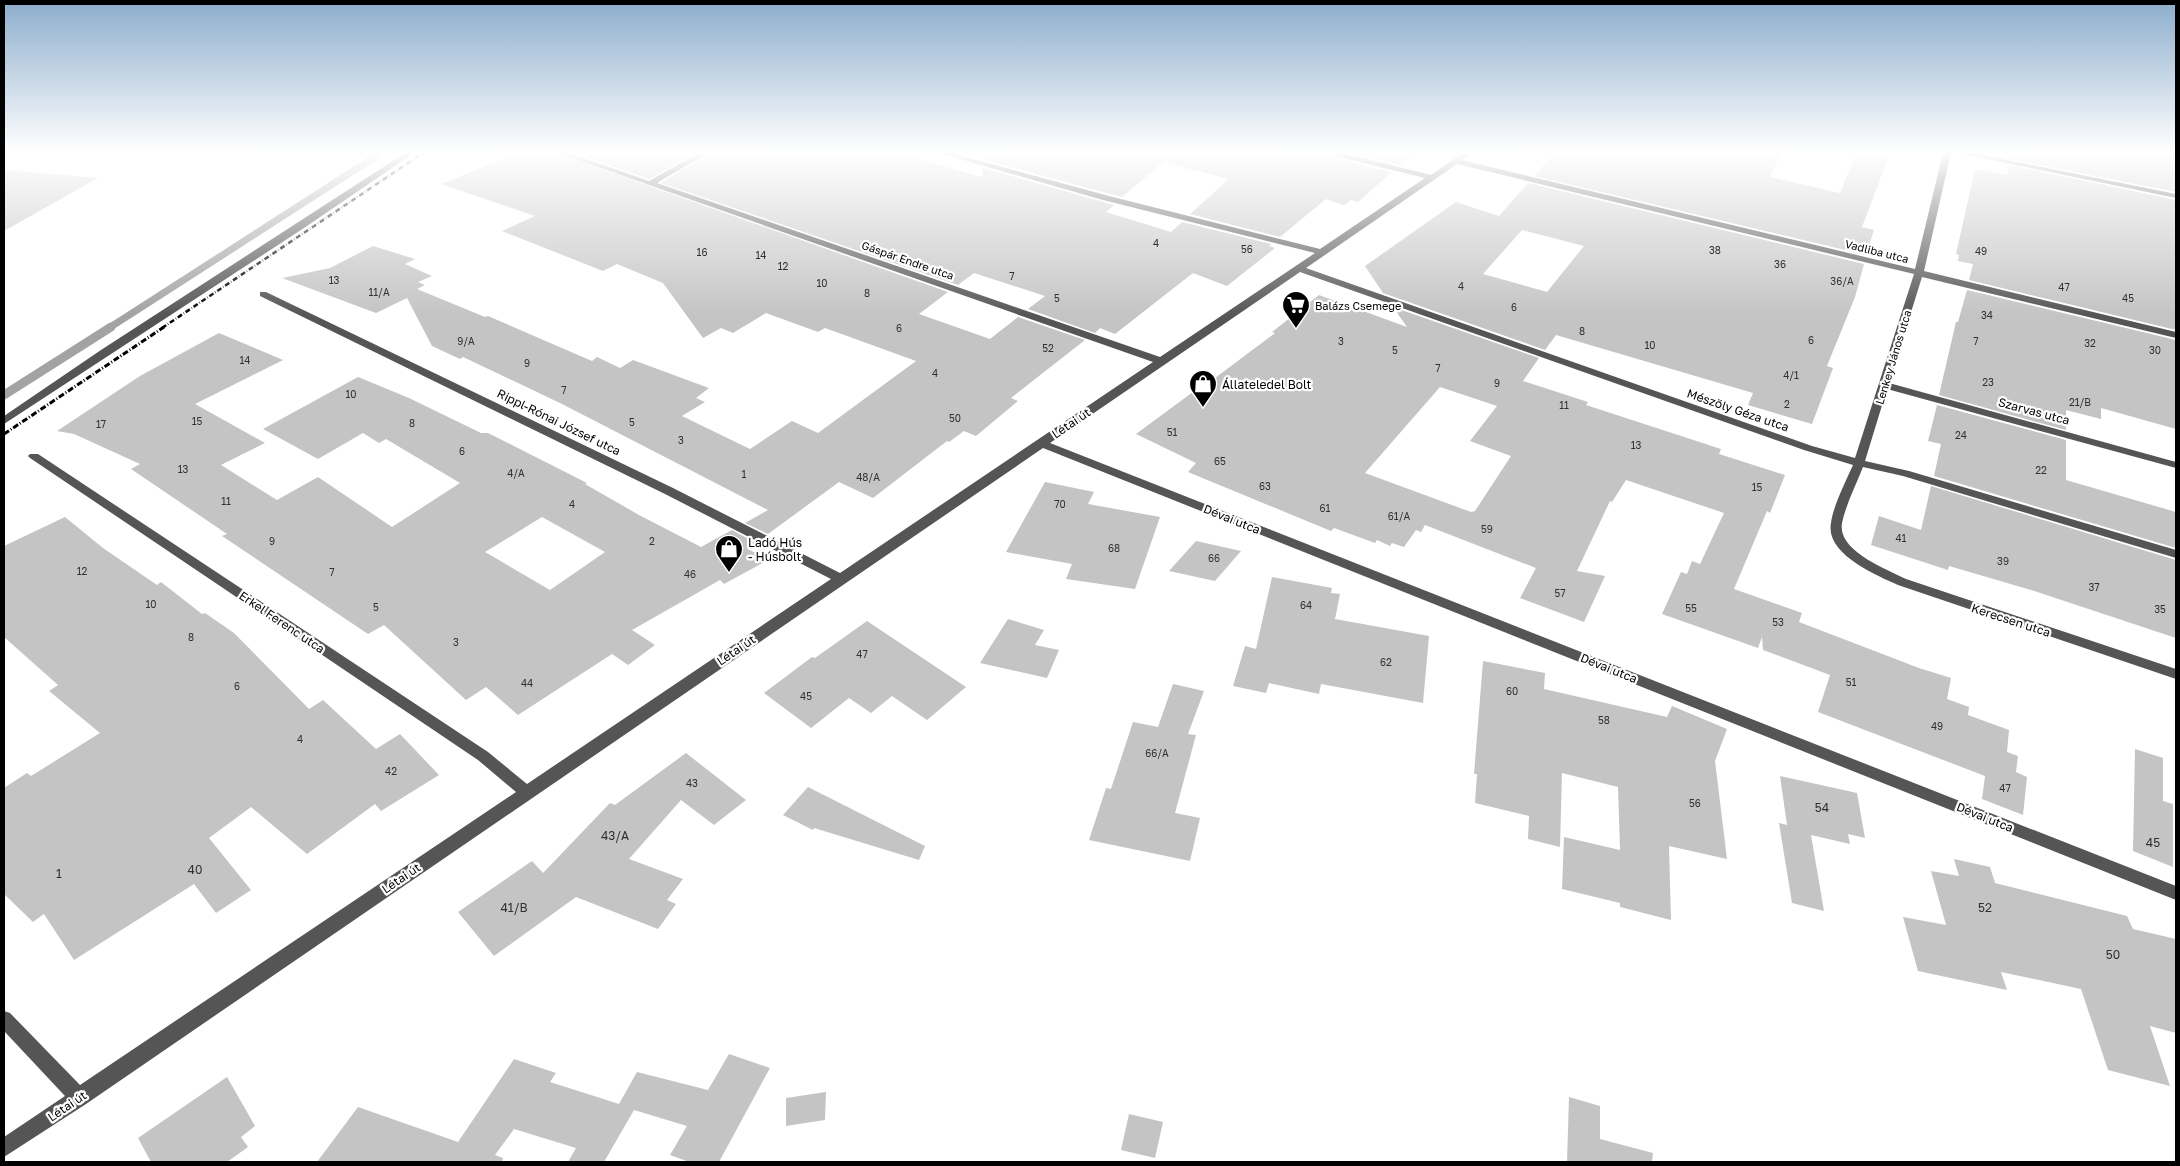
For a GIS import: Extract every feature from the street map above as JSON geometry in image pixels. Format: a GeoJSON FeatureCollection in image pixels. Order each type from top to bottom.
{"type":"FeatureCollection","features":[{"type":"Feature","properties":{"kind":"street"},"geometry":{"type":"LineString","coordinates":[[4,421],[105,352],[328,207]]}},
{"type":"Feature","properties":{"kind":"street","name":"Gáspár Endre utca"},"geometry":{"type":"LineString","coordinates":[[721,207],[1161,361]]}},
{"type":"Feature","properties":{"kind":"street"},"geometry":{"type":"LineString","coordinates":[[1143,207],[1321,252]]}},
{"type":"Feature","properties":{"kind":"street","name":"Létai út"},"geometry":{"type":"LineString","coordinates":[[4,1148],[1387,207]]}},
{"type":"Feature","properties":{"kind":"street","name":"Vadliba utca"},"geometry":{"type":"LineString","coordinates":[[1647,207],[2176,335]]}},
{"type":"Feature","properties":{"kind":"street","name":"Lenkey János utca"},"geometry":{"type":"LineString","coordinates":[[1852,554],[1839,539],[1836,524],[1859,463],[1919,273],[1934,207]]}},
{"type":"Feature","properties":{"kind":"street","name":"Mészöly Géza utca"},"geometry":{"type":"LineString","coordinates":[[1298,268],[1808,448],[1859,463],[1905,473],[2176,554]]}},
{"type":"Feature","properties":{"kind":"street","name":"Rippl-Rónai József utca"},"geometry":{"type":"LineString","coordinates":[[262,294],[669,491],[841,579]]}},
{"type":"Feature","properties":{"kind":"street","name":"Szarvas utca"},"geometry":{"type":"LineString","coordinates":[[1884,385],[2176,465]]}},
{"type":"Feature","properties":{"kind":"street","name":"Dévai utca"},"geometry":{"type":"LineString","coordinates":[[1041,443],[2176,893]]}},
{"type":"Feature","properties":{"kind":"street","name":"Erkel Ferenc utca"},"geometry":{"type":"LineString","coordinates":[[34,456],[483,756],[526,792]]}},
{"type":"Feature","properties":{"kind":"street","name":"Kerecsen utca"},"geometry":{"type":"LineString","coordinates":[[1852,554],[1869,566],[1902,582],[2176,674]]}},
{"type":"Feature","properties":{"kind":"street"},"geometry":{"type":"LineString","coordinates":[[4,1019],[80,1098]]}},
{"type":"Feature","properties":{"kind":"building"},"geometry":{"type":"Polygon","coordinates":[[[4,207],[46,207],[4,231],[4,207]]]}},
{"type":"Feature","properties":{"kind":"building"},"geometry":{"type":"Polygon","coordinates":[[[510,207],[709,207],[948,292],[919,314],[990,339],[1018,317],[1085,340],[1011,398],[1018,401],[976,436],[964,431],[949,442],[947,441],[873,498],[839,482],[768,534],[745,523],[768,510],[562,404],[463,357],[460,359],[432,346],[407,298],[376,313],[282,278],[330,268],[373,246],[415,259],[405,264],[432,276],[418,282],[425,285],[417,289],[485,317],[488,316],[592,361],[597,357],[620,368],[633,360],[709,388],[696,398],[705,402],[682,416],[750,449],[792,421],[818,433],[916,361],[825,328],[818,332],[766,313],[733,333],[721,328],[703,338],[663,283],[617,264],[603,271],[502,231],[535,216],[510,207]]]}},
{"type":"Feature","properties":{"kind":"building"},"geometry":{"type":"Polygon","coordinates":[[[732,207],[1111,207],[1106,212],[1171,232],[1182,222],[1271,244],[1269,246],[1275,248],[1227,286],[1193,273],[1115,334],[1100,328],[1095,333],[1028,309],[1045,296],[974,273],[958,285],[732,207]]]}},
{"type":"Feature","properties":{"kind":"building"},"geometry":{"type":"Polygon","coordinates":[[[1197,207],[1316,207],[1280,237],[1190,214],[1197,207]]]}},
{"type":"Feature","properties":{"kind":"building"},"geometry":{"type":"Polygon","coordinates":[[[1448,207],[1473,207],[1499,216],[1507,207],[1629,207],[1864,264],[1855,297],[1827,366],[1833,368],[1812,424],[1748,405],[1753,393],[1556,335],[1545,350],[1383,293],[1365,266],[1448,207]],[[1522,230],[1483,274],[1547,292],[1584,246],[1522,230]]]}},
{"type":"Feature","properties":{"kind":"building"},"geometry":{"type":"Polygon","coordinates":[[[1666,207],[1869,207],[1862,227],[1874,230],[1866,255],[1666,207]]]}},
{"type":"Feature","properties":{"kind":"building"},"geometry":{"type":"Polygon","coordinates":[[[1966,207],[2176,207],[2176,330],[1969,280],[1973,264],[1958,261],[1959,255],[1956,254],[1966,207]]]}},
{"type":"Feature","properties":{"kind":"building"},"geometry":{"type":"Polygon","coordinates":[[[1967,290],[2176,340],[2176,429],[2101,408],[2101,419],[2066,410],[2066,430],[1939,395],[1956,322],[1958,322],[1967,290]]]}},
{"type":"Feature","properties":{"kind":"building"},"geometry":{"type":"Polygon","coordinates":[[[1319,295],[1407,327],[1393,307],[1539,358],[1523,381],[1588,402],[1586,405],[1721,449],[1719,454],[1785,475],[1770,513],[1767,511],[1734,589],[1802,613],[1799,622],[1919,668],[1951,678],[1947,699],[1969,707],[1968,715],[2009,730],[2007,752],[2018,756],[2016,772],[2027,777],[2023,815],[1982,799],[1985,776],[1818,712],[1830,675],[1763,650],[1762,637],[1758,648],[1662,614],[1681,572],[1687,574],[1692,561],[1700,564],[1724,513],[1626,480],[1612,502],[1610,501],[1577,571],[1605,576],[1584,622],[1520,598],[1536,568],[1425,525],[1421,532],[1416,530],[1404,547],[1392,543],[1390,546],[1377,540],[1375,543],[1334,528],[1331,531],[1188,472],[1196,463],[1136,434],[1275,333],[1272,332],[1319,295]],[[1440,387],[1365,473],[1471,512],[1475,511],[1511,456],[1470,441],[1497,406],[1440,387]]]}},
{"type":"Feature","properties":{"kind":"building"},"geometry":{"type":"Polygon","coordinates":[[[219,333],[283,360],[195,404],[265,443],[221,465],[277,500],[318,477],[392,527],[460,483],[386,439],[379,443],[363,433],[318,459],[263,429],[358,377],[409,398],[481,433],[488,433],[587,483],[585,484],[639,515],[701,547],[732,530],[756,543],[748,549],[768,560],[724,584],[720,580],[632,630],[655,645],[628,665],[612,654],[518,715],[486,687],[466,700],[384,625],[368,634],[222,536],[227,534],[131,469],[140,464],[74,434],[57,431],[140,376],[219,333]],[[542,517],[485,552],[550,590],[605,552],[542,517]]]}},
{"type":"Feature","properties":{"kind":"building"},"geometry":{"type":"Polygon","coordinates":[[[1937,405],[2066,440],[2066,480],[2176,512],[2176,548],[1934,476],[1941,444],[1928,441],[1937,405]]]}},
{"type":"Feature","properties":{"kind":"building"},"geometry":{"type":"Polygon","coordinates":[[[1045,482],[1094,492],[1088,504],[1160,517],[1135,589],[1066,579],[1072,564],[1006,552],[1045,482]]]}},
{"type":"Feature","properties":{"kind":"building"},"geometry":{"type":"Polygon","coordinates":[[[1931,486],[2176,560],[2176,638],[2031,590],[1949,566],[1948,570],[1871,545],[1879,516],[1921,530],[1931,486]]]}},
{"type":"Feature","properties":{"kind":"building"},"geometry":{"type":"Polygon","coordinates":[[[65,517],[103,548],[157,585],[161,582],[202,614],[205,613],[234,633],[309,709],[323,700],[376,749],[400,734],[439,775],[381,811],[375,804],[307,854],[251,807],[209,838],[251,890],[216,913],[194,884],[74,960],[44,914],[33,922],[4,894],[4,788],[27,773],[31,776],[100,733],[49,691],[58,685],[4,637],[4,546],[65,517]]]}},
{"type":"Feature","properties":{"kind":"building"},"geometry":{"type":"Polygon","coordinates":[[[1196,541],[1241,551],[1215,581],[1169,571],[1196,541]]]}},
{"type":"Feature","properties":{"kind":"building"},"geometry":{"type":"Polygon","coordinates":[[[1272,577],[1332,588],[1331,593],[1340,594],[1335,619],[1429,636],[1423,703],[1321,684],[1319,694],[1269,683],[1266,693],[1233,686],[1245,646],[1256,649],[1272,577]]]}},
{"type":"Feature","properties":{"kind":"building"},"geometry":{"type":"Polygon","coordinates":[[[1008,619],[1044,630],[1035,645],[1059,650],[1047,678],[980,663],[1008,619]]]}},
{"type":"Feature","properties":{"kind":"building"},"geometry":{"type":"Polygon","coordinates":[[[867,621],[966,687],[927,720],[892,696],[871,713],[849,698],[811,728],[764,693],[812,657],[815,658],[867,621]]]}},
{"type":"Feature","properties":{"kind":"building"},"geometry":{"type":"Polygon","coordinates":[[[1483,661],[1545,673],[1544,689],[1667,717],[1672,706],[1727,729],[1715,761],[1727,859],[1669,846],[1671,920],[1620,907],[1620,903],[1562,889],[1564,837],[1620,850],[1618,787],[1562,773],[1560,847],[1528,839],[1529,816],[1475,803],[1477,774],[1474,774],[1483,661]]]}},
{"type":"Feature","properties":{"kind":"building"},"geometry":{"type":"Polygon","coordinates":[[[1173,684],[1204,691],[1188,734],[1196,735],[1175,813],[1200,818],[1190,861],[1089,840],[1106,788],[1111,789],[1133,722],[1158,727],[1173,684]]]}},
{"type":"Feature","properties":{"kind":"building"},"geometry":{"type":"Polygon","coordinates":[[[2135,749],[2163,758],[2163,801],[2173,804],[2173,867],[2133,851],[2135,749]]]}},
{"type":"Feature","properties":{"kind":"building"},"geometry":{"type":"Polygon","coordinates":[[[686,753],[746,800],[714,825],[681,800],[629,859],[683,879],[667,900],[676,904],[658,929],[576,897],[494,956],[458,912],[532,861],[543,873],[610,803],[615,805],[686,753]]]}},
{"type":"Feature","properties":{"kind":"building"},"geometry":{"type":"Polygon","coordinates":[[[1780,776],[1857,793],[1865,838],[1848,834],[1850,844],[1811,835],[1824,911],[1792,903],[1779,823],[1787,825],[1780,776]]]}},
{"type":"Feature","properties":{"kind":"building"},"geometry":{"type":"Polygon","coordinates":[[[808,787],[925,846],[919,860],[814,828],[813,830],[783,815],[808,787]]]}},
{"type":"Feature","properties":{"kind":"building"},"geometry":{"type":"Polygon","coordinates":[[[1954,859],[1990,867],[1995,883],[2127,916],[2133,929],[2176,939],[2176,1033],[2150,1026],[2170,1086],[2108,1070],[2081,989],[2001,972],[2007,990],[1918,971],[1903,917],[1946,925],[1931,871],[1959,876],[1954,859]]]}},
{"type":"Feature","properties":{"kind":"building"},"geometry":{"type":"Polygon","coordinates":[[[729,1054],[770,1068],[719,1162],[689,1162],[670,1155],[687,1126],[634,1110],[604,1162],[568,1162],[576,1148],[514,1129],[495,1155],[503,1158],[502,1162],[317,1162],[358,1107],[458,1142],[514,1059],[556,1073],[550,1082],[619,1104],[637,1072],[708,1090],[729,1054]]]}},
{"type":"Feature","properties":{"kind":"building"},"geometry":{"type":"Polygon","coordinates":[[[227,1077],[255,1126],[241,1137],[248,1147],[227,1162],[151,1162],[138,1138],[227,1077]]]}},
{"type":"Feature","properties":{"kind":"building"},"geometry":{"type":"Polygon","coordinates":[[[826,1092],[825,1120],[786,1126],[786,1098],[826,1092]]]}},
{"type":"Feature","properties":{"kind":"building"},"geometry":{"type":"Polygon","coordinates":[[[1569,1097],[1600,1106],[1600,1139],[1653,1153],[1652,1162],[1567,1162],[1569,1097]]]}},
{"type":"Feature","properties":{"kind":"building"},"geometry":{"type":"Polygon","coordinates":[[[1129,1114],[1163,1122],[1155,1158],[1121,1150],[1129,1114]]]}},
{"type":"Feature","properties":{"kind":"waterway"},"geometry":{"type":"LineString","coordinates":[[109,328],[296,207]]}},
{"type":"Feature","properties":{"kind":"waterway"},"geometry":{"type":"LineString","coordinates":[[4,395],[111,327]]}},
{"type":"Feature","properties":{"kind":"railway"},"geometry":{"type":"LineString","coordinates":[[162,328],[342,207]]}},
{"type":"Feature","properties":{"kind":"railway"},"geometry":{"type":"LineString","coordinates":[[4,434],[164,327]]}},
{"type":"Feature","properties":{"kind":"place","name":"Balázs Csemege"},"geometry":{"type":"Point","coordinates":[1296,329]}},
{"type":"Feature","properties":{"kind":"place","name":"Állateledel Bolt"},"geometry":{"type":"Point","coordinates":[1203,408]}},
{"type":"Feature","properties":{"kind":"place","name":"Ladó Hús - Húsbolt"},"geometry":{"type":"Point","coordinates":[729,573]}}]}
